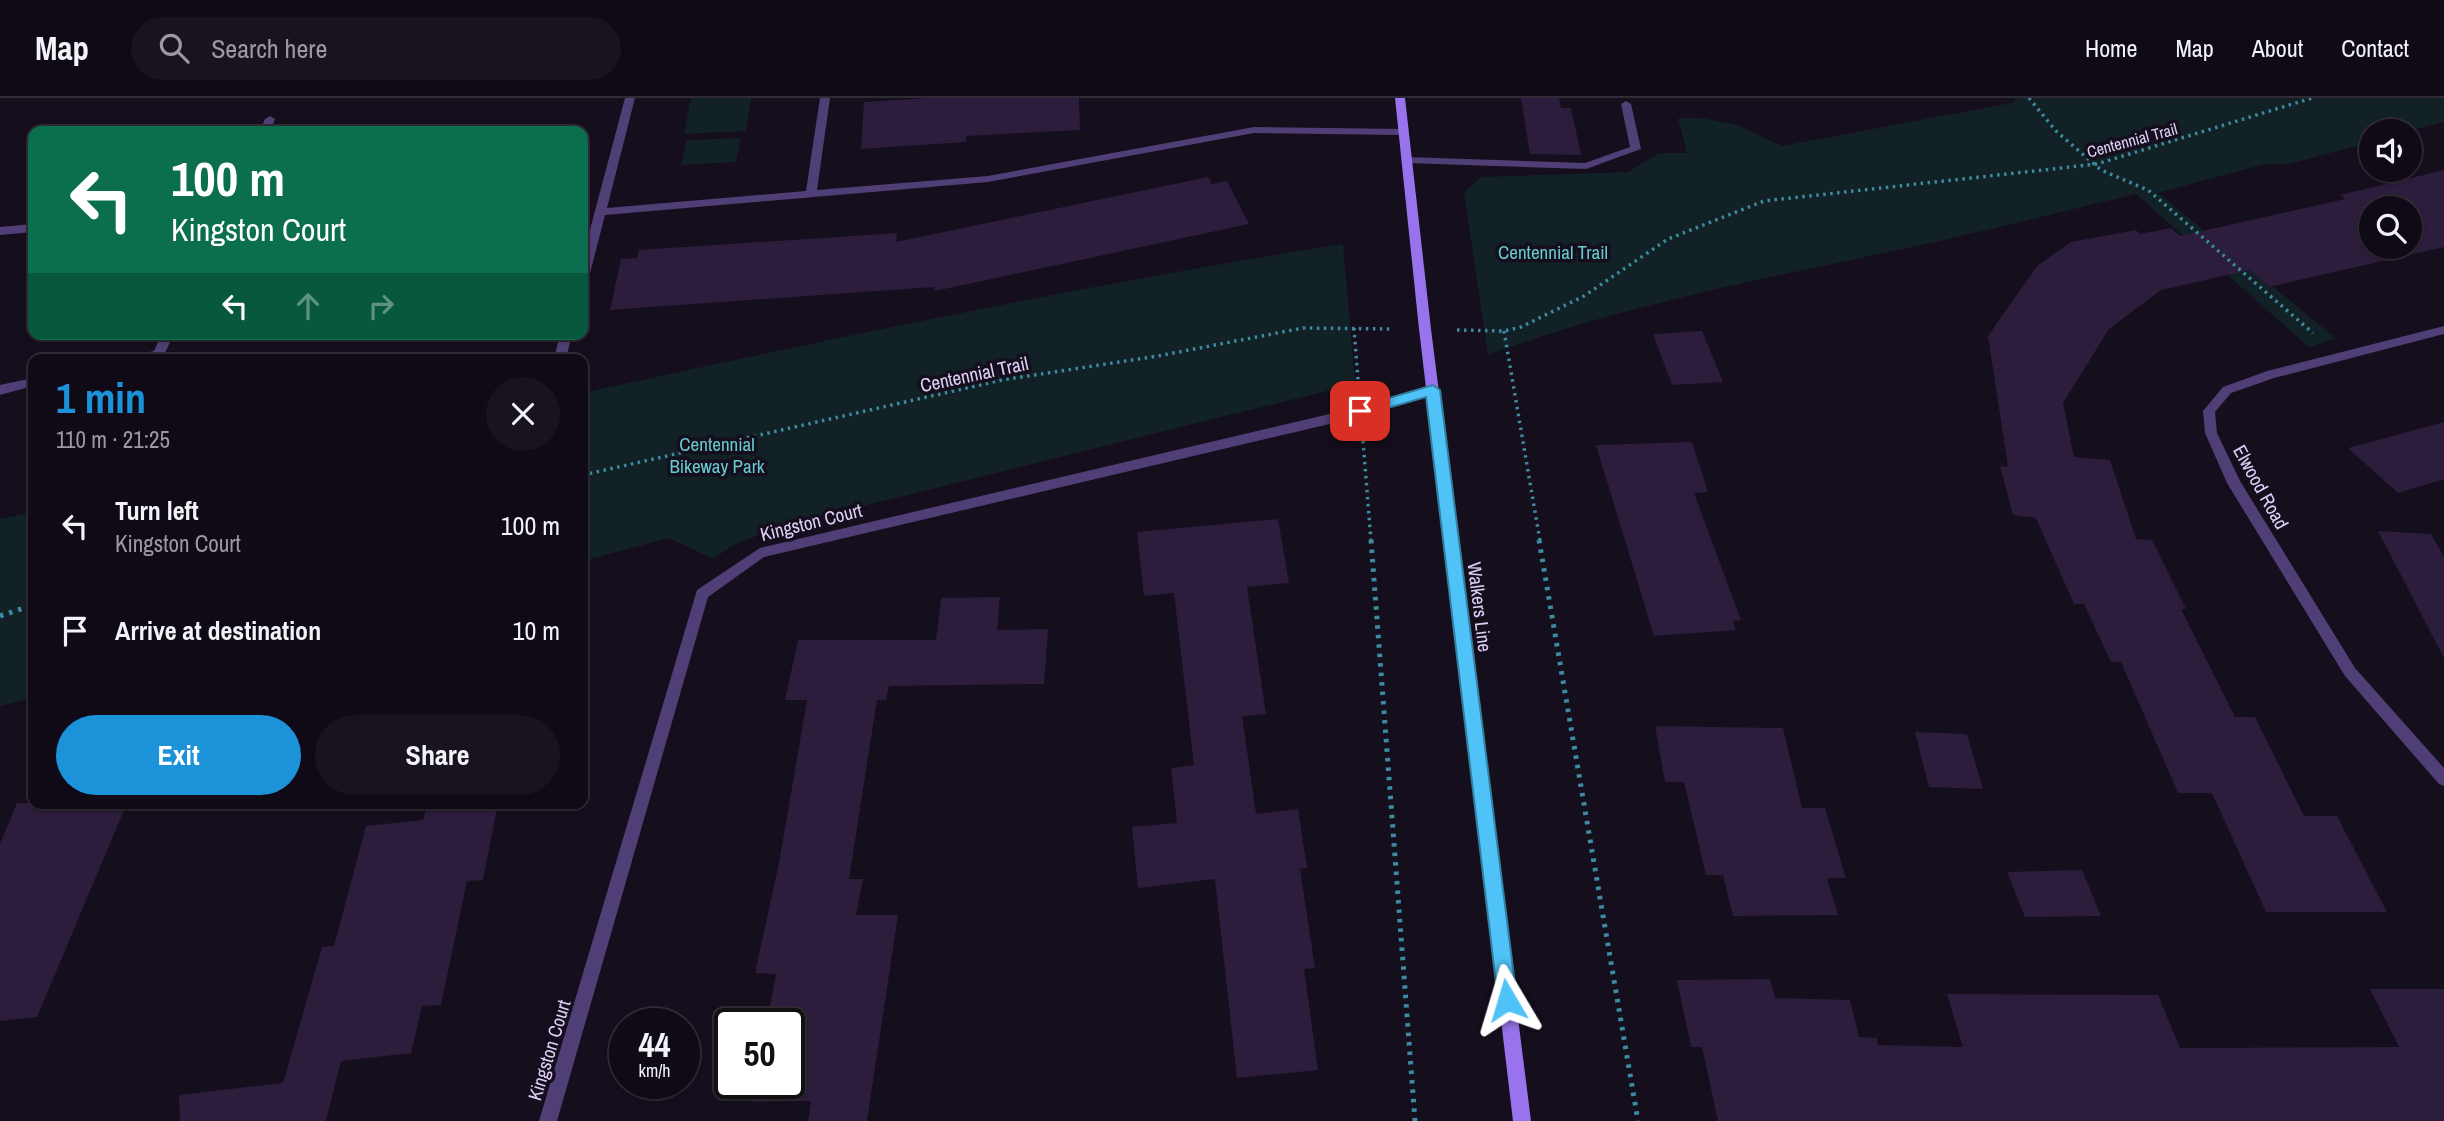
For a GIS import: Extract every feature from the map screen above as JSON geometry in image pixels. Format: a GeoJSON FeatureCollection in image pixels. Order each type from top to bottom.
{"type":"FeatureCollection","features":[{"type":"Feature","properties":{"kind":"main road","name":"Walkers Line"},"geometry":{"type":"LineString","coordinates":[[1400,98],[1522,1121]]}},
{"type":"Feature","properties":{"kind":"street"},"geometry":{"type":"LineString","coordinates":[[588,259],[630,98]]}},
{"type":"Feature","properties":{"kind":"street"},"geometry":{"type":"LineString","coordinates":[[811,193],[825,98]]}},
{"type":"Feature","properties":{"kind":"street"},"geometry":{"type":"LineString","coordinates":[[1406,160],[1586,166],[1636,149],[1626,104]]}},
{"type":"Feature","properties":{"kind":"street"},"geometry":{"type":"LineString","coordinates":[[267,126],[270,119]]}},
{"type":"Feature","properties":{"kind":"street"},"geometry":{"type":"LineString","coordinates":[[601,212],[988,179],[1254,130],[1403,132]]}},
{"type":"Feature","properties":{"kind":"street"},"geometry":{"type":"LineString","coordinates":[[0,231],[28,228]]}},
{"type":"Feature","properties":{"kind":"street","name":"Elwood Road"},"geometry":{"type":"LineString","coordinates":[[2444,330],[2271,374],[2227,390],[2209,411],[2211,433],[2234,483],[2350,672],[2444,779]]}},
{"type":"Feature","properties":{"kind":"street"},"geometry":{"type":"LineString","coordinates":[[0,390],[28,383]]}},
{"type":"Feature","properties":{"kind":"street","name":"Kingston Court"},"geometry":{"type":"LineString","coordinates":[[548,1121],[702,594],[760,553],[1360,411],[1433,390]]}},
{"type":"Feature","properties":{"kind":"path"},"geometry":{"type":"LineString","coordinates":[[2028,98],[2056,131],[2101,170],[2148,190],[2340,356]]}},
{"type":"Feature","properties":{"kind":"path","name":"Centennial Trail"},"geometry":{"type":"LineString","coordinates":[[1482,331],[1504,331],[1521,327],[1584,296],[1668,239],[1764,201],[2097,164],[2312,98]]}},
{"type":"Feature","properties":{"kind":"path","name":"Centennial Trail"},"geometry":{"type":"LineString","coordinates":[[588,474],[1002,380],[1158,356],[1303,328],[1375,329]]}},
{"type":"Feature","properties":{"kind":"path"},"geometry":{"type":"LineString","coordinates":[[1354,328],[1415,1121]]}},
{"type":"Feature","properties":{"kind":"path"},"geometry":{"type":"LineString","coordinates":[[1504,331],[1638,1121]]}},
{"type":"Feature","properties":{"kind":"path"},"geometry":{"type":"LineString","coordinates":[[0,616],[28,607]]}},
{"type":"Feature","properties":{"kind":"green space"},"geometry":{"type":"Polygon","coordinates":[[[691,98],[751,98],[746,131],[684,134],[691,98]]]}},
{"type":"Feature","properties":{"kind":"green space","name":"Centennial Trail"},"geometry":{"type":"Polygon","coordinates":[[[2014,98],[2444,98],[2444,122],[2422,128],[2422,119],[2359,119],[2359,145],[2289,164],[2265,164],[2158,193],[2336,338],[2309,347],[2136,194],[1654,304],[1598,319],[1488,355],[1464,192],[1482,177],[1628,172],[1659,153],[1687,153],[1678,118],[1702,118],[1740,126],[1782,146],[2016,101],[2014,98]]]}},
{"type":"Feature","properties":{"kind":"green space"},"geometry":{"type":"Polygon","coordinates":[[[741,138],[736,162],[681,165],[687,140],[741,138]]]}},
{"type":"Feature","properties":{"kind":"green space","name":"Centennial Bikeway Park"},"geometry":{"type":"Polygon","coordinates":[[[1343,244],[1355,384],[786,525],[735,544],[713,559],[669,538],[588,560],[588,392],[1056,294],[1343,244]]]}},
{"type":"Feature","properties":{"kind":"green space"},"geometry":{"type":"Polygon","coordinates":[[[28,513],[28,699],[0,706],[0,519],[28,513]]]}},
{"type":"Feature","properties":{"kind":"building"},"geometry":{"type":"Polygon","coordinates":[[[931,98],[1079,98],[1080,130],[966,136],[966,142],[861,149],[864,102],[931,98]]]}},
{"type":"Feature","properties":{"kind":"building"},"geometry":{"type":"Polygon","coordinates":[[[1521,98],[1559,98],[1561,108],[1571,108],[1581,155],[1530,154],[1521,98]]]}},
{"type":"Feature","properties":{"kind":"building"},"geometry":{"type":"Polygon","coordinates":[[[2444,170],[2444,247],[2422,252],[2422,196],[2359,196],[2359,259],[2392,259],[2269,287],[2250,270],[2161,290],[2109,329],[2063,403],[2074,457],[2110,460],[2136,539],[2152,540],[2186,609],[2181,609],[2235,717],[2255,717],[2304,816],[2337,816],[2387,912],[2266,912],[2212,793],[2178,793],[2121,662],[2111,662],[2084,604],[2074,604],[2036,518],[2013,515],[2000,466],[2008,467],[1988,336],[2037,266],[2071,242],[2136,230],[2140,234],[2171,228],[2180,236],[2345,199],[2340,195],[2394,182],[2422,182],[2422,175],[2444,170]]]}},
{"type":"Feature","properties":{"kind":"building"},"geometry":{"type":"Polygon","coordinates":[[[1208,177],[1212,184],[1227,181],[1249,224],[935,291],[934,287],[610,310],[621,259],[637,258],[639,250],[897,233],[896,242],[1208,177]]]}},
{"type":"Feature","properties":{"kind":"building"},"geometry":{"type":"Polygon","coordinates":[[[1702,331],[1723,382],[1672,385],[1653,334],[1702,331]]]}},
{"type":"Feature","properties":{"kind":"building"},"geometry":{"type":"Polygon","coordinates":[[[2444,422],[2444,479],[2398,493],[2348,448],[2444,422]]]}},
{"type":"Feature","properties":{"kind":"building"},"geometry":{"type":"Polygon","coordinates":[[[1692,442],[1708,492],[1694,493],[1741,620],[1733,621],[1736,630],[1654,636],[1596,445],[1692,442]]]}},
{"type":"Feature","properties":{"kind":"building"},"geometry":{"type":"Polygon","coordinates":[[[1278,519],[1289,583],[1247,587],[1266,714],[1242,716],[1256,814],[1298,809],[1307,868],[1300,869],[1315,968],[1304,969],[1318,1070],[1237,1078],[1215,879],[1138,888],[1132,827],[1177,823],[1171,768],[1194,765],[1174,593],[1144,596],[1137,532],[1278,519]]]}},
{"type":"Feature","properties":{"kind":"building"},"geometry":{"type":"Polygon","coordinates":[[[2378,531],[2431,534],[2444,557],[2444,658],[2378,531]]]}},
{"type":"Feature","properties":{"kind":"building"},"geometry":{"type":"Polygon","coordinates":[[[1000,597],[997,630],[1048,629],[1044,684],[889,686],[886,700],[877,700],[849,879],[863,879],[856,915],[898,915],[867,1121],[808,1121],[811,1101],[753,1102],[753,1099],[805,1099],[805,1008],[770,1008],[776,974],[755,973],[779,863],[807,700],[785,700],[798,640],[936,640],[941,598],[1000,597]]]}},
{"type":"Feature","properties":{"kind":"building"},"geometry":{"type":"Polygon","coordinates":[[[1655,726],[1783,728],[1802,808],[1825,808],[1846,878],[1827,878],[1838,915],[1733,916],[1723,875],[1706,875],[1684,782],[1665,782],[1655,726]]]}},
{"type":"Feature","properties":{"kind":"building"},"geometry":{"type":"Polygon","coordinates":[[[1915,732],[1967,734],[1983,789],[1929,787],[1915,732]]]}},
{"type":"Feature","properties":{"kind":"building"},"geometry":{"type":"Polygon","coordinates":[[[17,803],[28,803],[28,809],[124,809],[37,1017],[0,1021],[0,844],[17,803]]]}},
{"type":"Feature","properties":{"kind":"building"},"geometry":{"type":"Polygon","coordinates":[[[426,809],[497,809],[483,880],[467,881],[441,1005],[422,1006],[411,1053],[341,1061],[326,1121],[180,1121],[179,1095],[283,1083],[322,947],[334,946],[366,826],[423,820],[426,809]]]}},
{"type":"Feature","properties":{"kind":"building"},"geometry":{"type":"Polygon","coordinates":[[[2082,870],[2101,916],[2025,917],[2007,872],[2082,870]]]}},
{"type":"Feature","properties":{"kind":"building"},"geometry":{"type":"Polygon","coordinates":[[[1770,979],[1775,998],[1850,1000],[1859,1037],[1877,1038],[1878,1045],[1963,1047],[1947,994],[2158,995],[2180,1048],[2399,1047],[2370,989],[2444,989],[2444,1121],[1718,1121],[1702,1047],[1691,1047],[1677,980],[1770,979]]]}},
{"type":"Feature","properties":{"kind":"route"},"geometry":{"type":"LineString","coordinates":[[1360,411],[1433,390],[1507,1000]]}}]}
